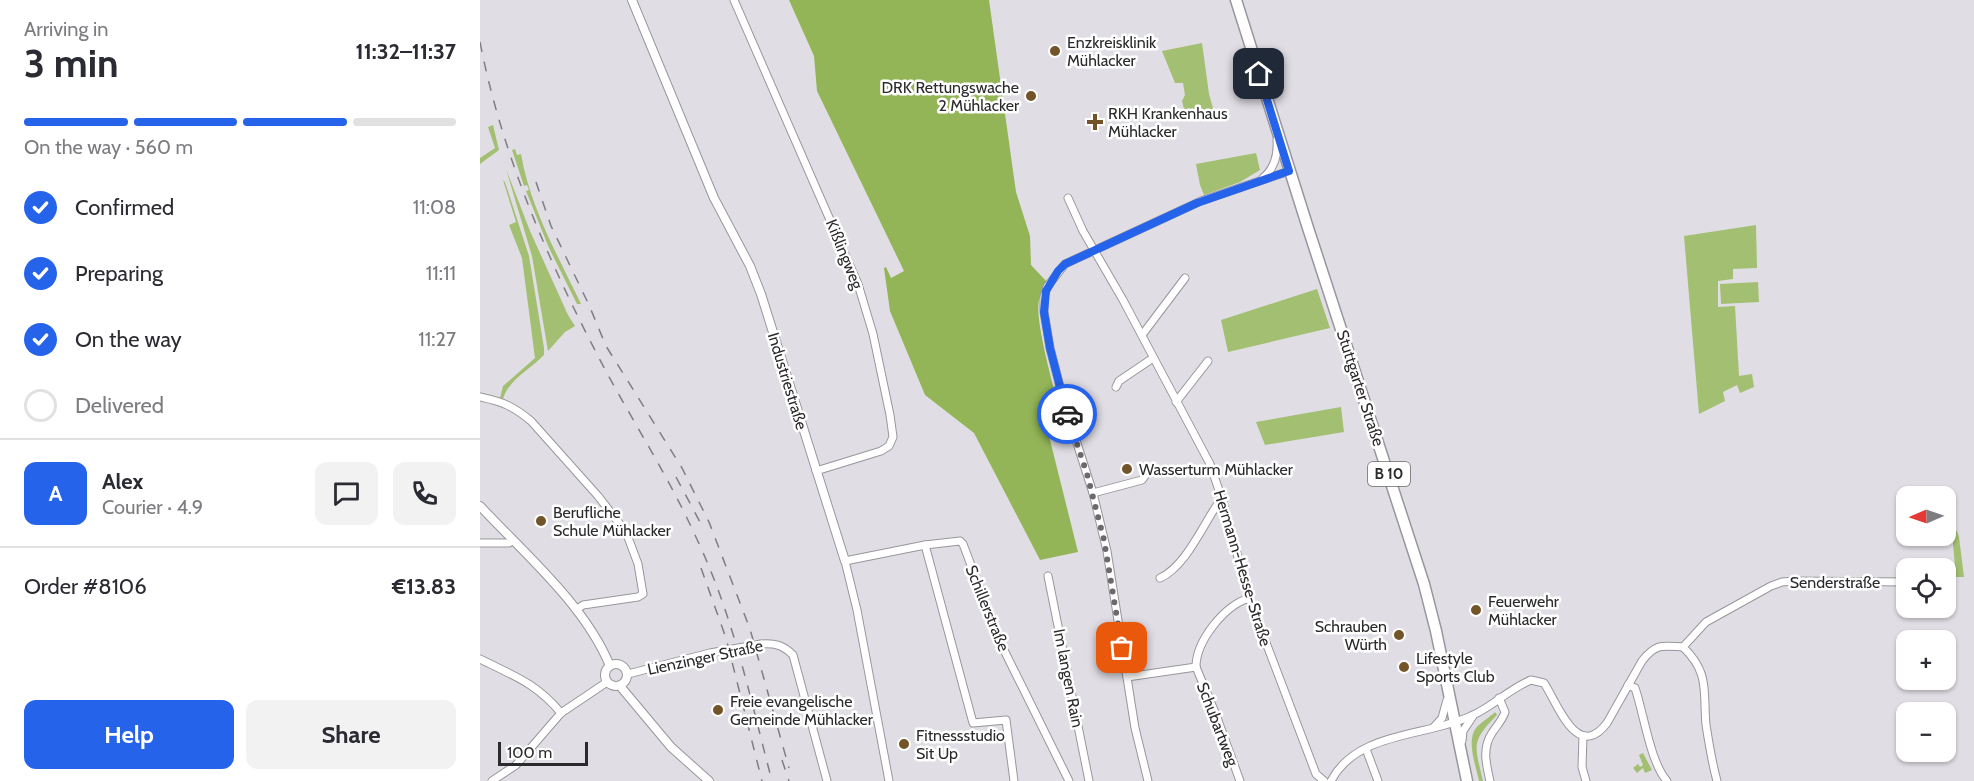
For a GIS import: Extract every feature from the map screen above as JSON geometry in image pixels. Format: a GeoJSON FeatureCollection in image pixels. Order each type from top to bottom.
{"type":"FeatureCollection","features":[{"type":"Feature","properties":{"kind":"main road","name":"Stuttgarter Straße"},"geometry":{"type":"LineString","coordinates":[[1236,0],[1289,171],[1414,549],[1431,610],[1467,781]]}},
{"type":"Feature","properties":{"kind":"street","name":"Industriestraße"},"geometry":{"type":"LineString","coordinates":[[632,0],[714,198],[750,266],[761,294],[844,561],[857,610],[888,781]]}},
{"type":"Feature","properties":{"kind":"street","name":"Kißlingweg"},"geometry":{"type":"LineString","coordinates":[[734,0],[858,285],[873,334],[890,415],[892,437],[889,446],[881,451],[816,471]]}},
{"type":"Feature","properties":{"kind":"street"},"geometry":{"type":"LineString","coordinates":[[1259,181],[1269,174],[1275,162],[1277,143],[1274,121]]}},
{"type":"Feature","properties":{"kind":"street"},"geometry":{"type":"LineString","coordinates":[[1148,781],[1135,728],[1107,551],[1093,493],[1065,406],[1050,348],[1044,298],[1047,287],[1065,264],[1197,203],[1289,171]]}},
{"type":"Feature","properties":{"kind":"street","name":"Hermann-Hesse-Straße"},"geometry":{"type":"LineString","coordinates":[[1068,198],[1083,231],[1142,335],[1210,464],[1250,598],[1308,756],[1316,774],[1324,781]]}},
{"type":"Feature","properties":{"kind":"street"},"geometry":{"type":"LineString","coordinates":[[1083,231],[1096,242],[1111,243]]}},
{"type":"Feature","properties":{"kind":"street"},"geometry":{"type":"LineString","coordinates":[[1075,260],[1087,247],[1083,231]]}},
{"type":"Feature","properties":{"kind":"street"},"geometry":{"type":"LineString","coordinates":[[1108,274],[1104,254],[1111,243]]}},
{"type":"Feature","properties":{"kind":"street"},"geometry":{"type":"LineString","coordinates":[[1075,260],[1092,258],[1108,274]]}},
{"type":"Feature","properties":{"kind":"street"},"geometry":{"type":"LineString","coordinates":[[1142,335],[1185,278]]}},
{"type":"Feature","properties":{"kind":"street"},"geometry":{"type":"LineString","coordinates":[[1116,387],[1119,381],[1153,358]]}},
{"type":"Feature","properties":{"kind":"street"},"geometry":{"type":"LineString","coordinates":[[1176,402],[1208,361]]}},
{"type":"Feature","properties":{"kind":"street"},"geometry":{"type":"LineString","coordinates":[[480,397],[505,403],[517,409],[531,421],[616,518],[631,543],[643,594],[638,597],[583,605],[576,610]]}},
{"type":"Feature","properties":{"kind":"street"},"geometry":{"type":"LineString","coordinates":[[1093,493],[1142,480],[1147,473]]}},
{"type":"Feature","properties":{"kind":"street"},"geometry":{"type":"LineString","coordinates":[[1160,578],[1170,573],[1178,564],[1217,505],[1223,502]]}},
{"type":"Feature","properties":{"kind":"street"},"geometry":{"type":"LineString","coordinates":[[480,506],[576,610],[610,666],[605,672],[607,682],[613,686],[620,686],[671,747],[709,781]]}},
{"type":"Feature","properties":{"kind":"street"},"geometry":{"type":"LineString","coordinates":[[480,543],[509,543],[512,540]]}},
{"type":"Feature","properties":{"kind":"street","name":"Schillerstraße"},"geometry":{"type":"LineString","coordinates":[[844,561],[925,545],[962,542],[1000,642],[1069,781]]}},
{"type":"Feature","properties":{"kind":"street"},"geometry":{"type":"LineString","coordinates":[[925,545],[973,723],[1006,720],[1014,781]]}},
{"type":"Feature","properties":{"kind":"street","name":"Im langen Rain"},"geometry":{"type":"LineString","coordinates":[[1047,576],[1089,781]]}},
{"type":"Feature","properties":{"kind":"street","name":"Senderstraße"},"geometry":{"type":"LineString","coordinates":[[1683,647],[1706,622],[1776,584],[1794,581],[1896,582]]}},
{"type":"Feature","properties":{"kind":"street"},"geometry":{"type":"LineString","coordinates":[[1127,677],[1196,667],[1196,657],[1217,622],[1241,600],[1250,598]]}},
{"type":"Feature","properties":{"kind":"street","name":"Lienzinger Straße"},"geometry":{"type":"LineString","coordinates":[[628,674],[710,653],[761,644],[780,645],[793,655],[827,781]]}},
{"type":"Feature","properties":{"kind":"street"},"geometry":{"type":"LineString","coordinates":[[1331,781],[1341,766],[1366,749],[1393,738],[1455,722],[1475,714],[1531,681],[1541,681],[1547,688],[1570,728],[1583,736],[1592,736],[1603,728],[1642,661],[1653,650],[1665,645],[1683,647],[1695,659],[1704,684],[1707,732],[1717,781]]}},
{"type":"Feature","properties":{"kind":"street"},"geometry":{"type":"LineString","coordinates":[[480,659],[513,674],[531,686],[548,698],[561,713]]}},
{"type":"Feature","properties":{"kind":"street","name":"Lienzinger Straße"},"geometry":{"type":"LineString","coordinates":[[610,666],[621,665],[628,674]]}},
{"type":"Feature","properties":{"kind":"street","name":"Schubartweg"},"geometry":{"type":"LineString","coordinates":[[1196,667],[1240,781]]}},
{"type":"Feature","properties":{"kind":"street","name":"Lienzinger Straße"},"geometry":{"type":"LineString","coordinates":[[620,686],[626,682],[628,674]]}},
{"type":"Feature","properties":{"kind":"street"},"geometry":{"type":"LineString","coordinates":[[492,781],[516,765],[561,713],[607,682]]}},
{"type":"Feature","properties":{"kind":"street"},"geometry":{"type":"LineString","coordinates":[[1434,727],[1446,711],[1447,682]]}},
{"type":"Feature","properties":{"kind":"street"},"geometry":{"type":"LineString","coordinates":[[1628,685],[1635,688],[1654,757],[1667,781]]}},
{"type":"Feature","properties":{"kind":"street"},"geometry":{"type":"LineString","coordinates":[[1490,781],[1485,759],[1486,746],[1505,712],[1499,698]]}},
{"type":"Feature","properties":{"kind":"street"},"geometry":{"type":"LineString","coordinates":[[1462,755],[1463,731],[1475,714]]}},
{"type":"Feature","properties":{"kind":"street"},"geometry":{"type":"LineString","coordinates":[[1583,736],[1582,767],[1586,781]]}},
{"type":"Feature","properties":{"kind":"street"},"geometry":{"type":"LineString","coordinates":[[1366,749],[1378,781]]}},
{"type":"Feature","properties":{"kind":"green space"},"geometry":{"type":"Polygon","coordinates":[[[789,0],[989,0],[1016,192],[1030,236],[1031,265],[1047,282],[1039,300],[1038,310],[1046,358],[1062,420],[1046,424],[1078,552],[1040,560],[974,433],[925,395],[890,311],[884,268],[886,267],[891,278],[904,271],[817,91],[814,56],[789,0]]]}},
{"type":"Feature","properties":{"kind":"green space"},"geometry":{"type":"Polygon","coordinates":[[[1202,43],[1209,94],[1214,112],[1186,117],[1182,101],[1185,95],[1183,83],[1175,83],[1162,51],[1202,43]]]}},
{"type":"Feature","properties":{"kind":"green space"},"geometry":{"type":"Polygon","coordinates":[[[493,125],[499,150],[480,164],[480,158],[495,148],[488,127],[493,125]]]}},
{"type":"Feature","properties":{"kind":"green space"},"geometry":{"type":"Polygon","coordinates":[[[515,149],[517,155],[521,154],[531,193],[546,231],[581,304],[577,304],[549,248],[526,191],[529,190],[527,185],[524,186],[512,150],[515,149]]]}},
{"type":"Feature","properties":{"kind":"green space"},"geometry":{"type":"Polygon","coordinates":[[[1256,153],[1260,170],[1240,182],[1204,195],[1196,164],[1256,153]]]}},
{"type":"Feature","properties":{"kind":"green space"},"geometry":{"type":"Polygon","coordinates":[[[506,169],[530,231],[575,326],[565,332],[548,351],[532,256],[506,169]]]}},
{"type":"Feature","properties":{"kind":"green space"},"geometry":{"type":"Polygon","coordinates":[[[503,180],[529,256],[544,355],[515,380],[503,399],[500,398],[503,386],[535,358],[522,258],[509,225],[516,222],[503,180]]]}},
{"type":"Feature","properties":{"kind":"green space"},"geometry":{"type":"Polygon","coordinates":[[[1756,225],[1757,268],[1733,269],[1733,279],[1718,281],[1718,307],[1735,306],[1739,376],[1752,374],[1754,387],[1740,393],[1737,385],[1723,392],[1725,401],[1699,414],[1684,236],[1756,225]]]}},
{"type":"Feature","properties":{"kind":"green space"},"geometry":{"type":"Polygon","coordinates":[[[1758,282],[1759,302],[1721,304],[1720,284],[1758,282]]]}},
{"type":"Feature","properties":{"kind":"green space"},"geometry":{"type":"Polygon","coordinates":[[[1317,289],[1330,328],[1228,352],[1221,320],[1317,289]]]}},
{"type":"Feature","properties":{"kind":"green space"},"geometry":{"type":"Polygon","coordinates":[[[1341,407],[1344,432],[1265,445],[1256,422],[1341,407]]]}},
{"type":"Feature","properties":{"kind":"green space"},"geometry":{"type":"Polygon","coordinates":[[[1956,531],[1959,537],[1964,577],[1956,577],[1953,546],[1956,546],[1956,531]]]}},
{"type":"Feature","properties":{"kind":"green space"},"geometry":{"type":"Polygon","coordinates":[[[1495,712],[1497,715],[1482,732],[1477,745],[1483,781],[1479,781],[1472,747],[1473,733],[1495,712]]]}},
{"type":"Feature","properties":{"kind":"green space"},"geometry":{"type":"Polygon","coordinates":[[[1643,753],[1652,770],[1645,773],[1643,768],[1637,773],[1633,768],[1638,764],[1640,767],[1643,765],[1639,755],[1643,753]]]}},
{"type":"Feature","properties":{"kind":"railway"},"geometry":{"type":"LineString","coordinates":[[480,42],[502,129],[516,172],[549,255],[587,335],[675,494],[709,566],[740,656],[772,781]]}},
{"type":"Feature","properties":{"kind":"railway"},"geometry":{"type":"LineString","coordinates":[[536,182],[551,226],[606,346],[682,468],[709,522],[750,629],[789,768]]}},
{"type":"Feature","properties":{"kind":"railway"},"geometry":{"type":"LineString","coordinates":[[676,477],[700,522]]}},
{"type":"Feature","properties":{"kind":"railway"},"geometry":{"type":"LineString","coordinates":[[701,568],[726,638],[762,781]]}},
{"type":"Feature","properties":{"kind":"railway"},"geometry":{"type":"LineString","coordinates":[[782,760],[789,781]]}},
{"type":"Feature","properties":{"kind":"way so far"},"geometry":{"type":"LineString","coordinates":[[1067,414],[1093,493],[1107,551],[1122,648]]}},
{"type":"Feature","properties":{"kind":"place","name":"Enzkreisklinik Mühlacker"},"geometry":{"type":"Point","coordinates":[1055,51]}},
{"type":"Feature","properties":{"kind":"place","name":"DRK Rettungswache 2 Mühlacker"},"geometry":{"type":"Point","coordinates":[1031,96]}},
{"type":"Feature","properties":{"kind":"place","name":"RKH Krankenhaus Mühlacker"},"geometry":{"type":"Point","coordinates":[1095,122]}},
{"type":"Feature","properties":{"kind":"place","name":"Wasserturm Mühlacker"},"geometry":{"type":"Point","coordinates":[1127,469]}},
{"type":"Feature","properties":{"kind":"place","name":"Berufliche Schule Mühlacker"},"geometry":{"type":"Point","coordinates":[541,521]}},
{"type":"Feature","properties":{"kind":"place","name":"Feuerwehr Mühlacker"},"geometry":{"type":"Point","coordinates":[1476,610]}},
{"type":"Feature","properties":{"kind":"place","name":"Schrauben Würth"},"geometry":{"type":"Point","coordinates":[1399,635]}},
{"type":"Feature","properties":{"kind":"place","name":"Lifestyle Sports Club"},"geometry":{"type":"Point","coordinates":[1404,667]}},
{"type":"Feature","properties":{"kind":"place","name":"Freie evangelische Gemeinde Mühlacker"},"geometry":{"type":"Point","coordinates":[718,710]}},
{"type":"Feature","properties":{"kind":"place","name":"Fitnessstudio Sit Up"},"geometry":{"type":"Point","coordinates":[904,744]}},
{"type":"Feature","properties":{"kind":"route"},"geometry":{"type":"LineString","coordinates":[[1067,414],[1050,348],[1044,312],[1043,303],[1047,287],[1065,264],[1201,201],[1289,171],[1259,74]]}}]}
